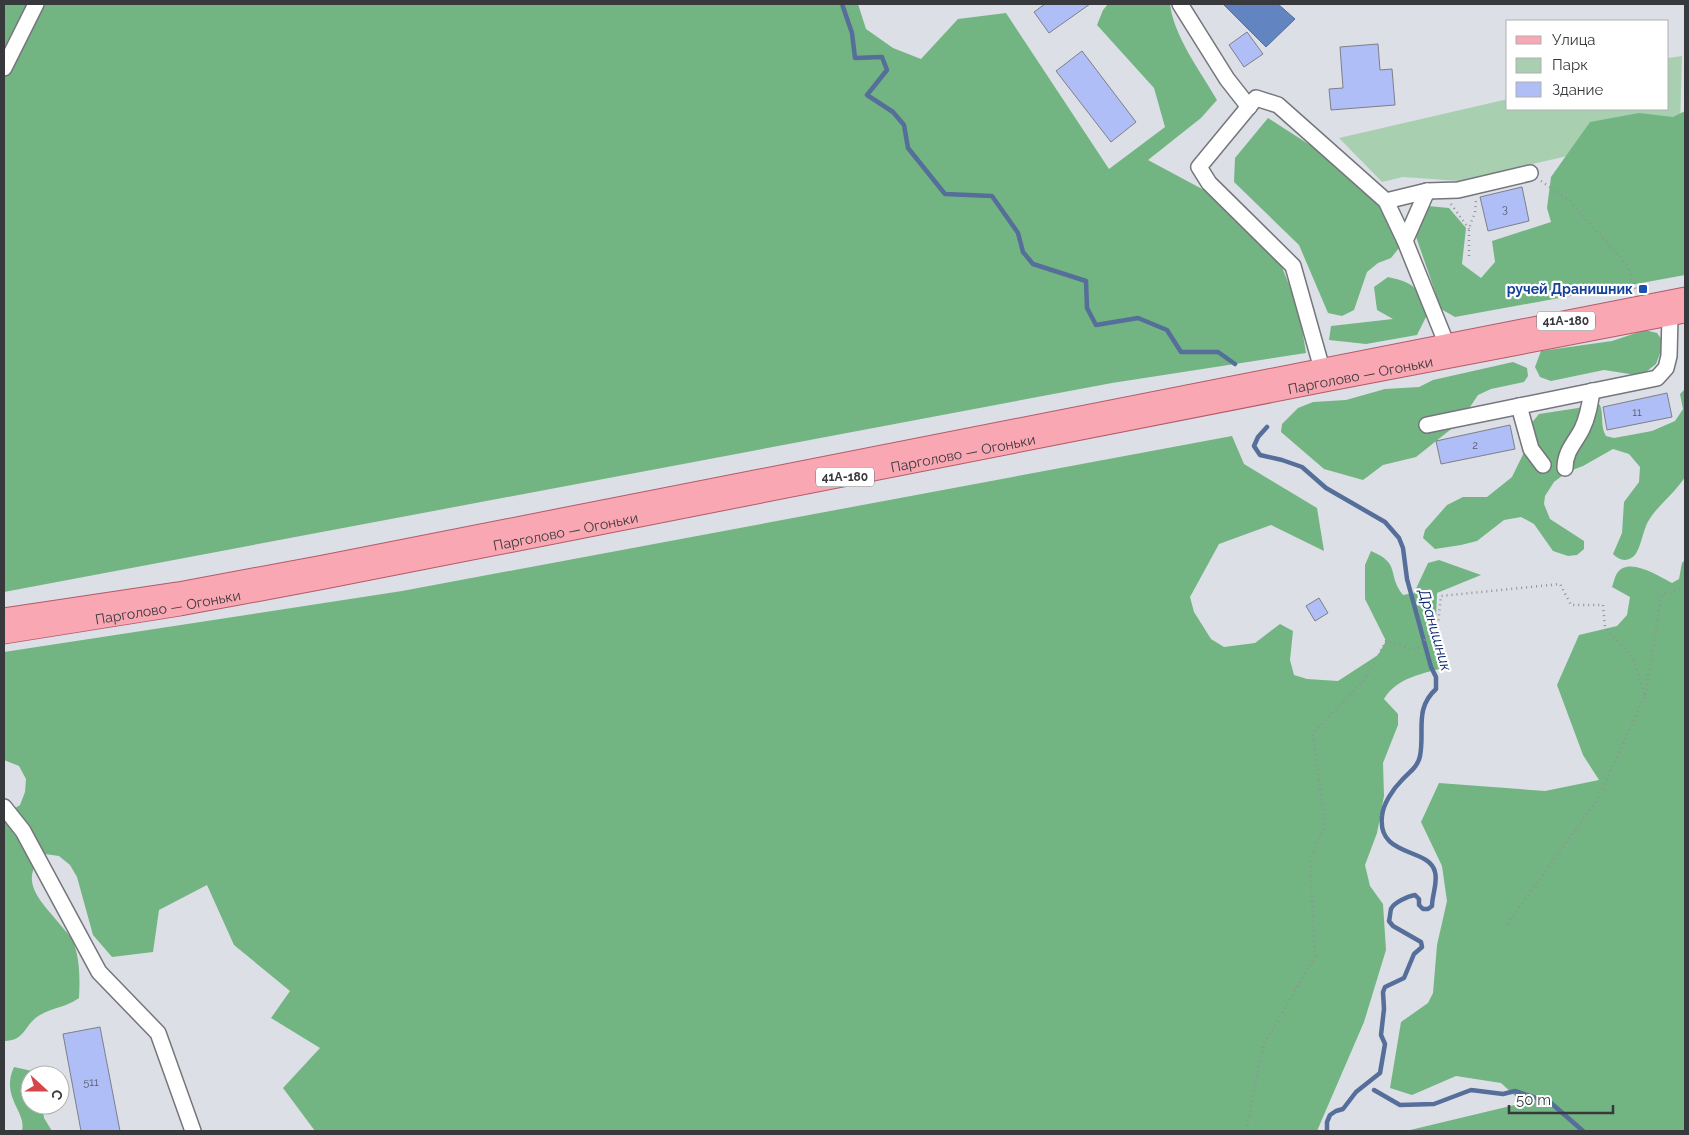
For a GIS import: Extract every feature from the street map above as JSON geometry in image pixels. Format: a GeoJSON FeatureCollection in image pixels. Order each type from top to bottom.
{"type":"FeatureCollection","features":[{"type":"Feature","properties":{"kind":"main road","name":"Парголово — Огоньки"},"geometry":{"type":"LineString","coordinates":[[4,618],[178,592],[323,565],[1685,297]]}},
{"type":"Feature","properties":{"kind":"main road","name":"Парголово — Огоньки"},"geometry":{"type":"LineString","coordinates":[[4,634],[180,606],[315,581],[1678,314]]}},
{"type":"Feature","properties":{"kind":"lane"},"geometry":{"type":"LineString","coordinates":[[4,68],[36,4]]}},
{"type":"Feature","properties":{"kind":"lane"},"geometry":{"type":"LineString","coordinates":[[1180,4],[1227,79],[1249,107]]}},
{"type":"Feature","properties":{"kind":"lane"},"geometry":{"type":"LineString","coordinates":[[1322,369],[1293,266],[1209,183],[1199,167],[1256,98],[1278,105],[1386,201],[1447,345]]}},
{"type":"Feature","properties":{"kind":"lane"},"geometry":{"type":"LineString","coordinates":[[1386,201],[1434,191],[1458,190],[1530,173]]}},
{"type":"Feature","properties":{"kind":"lane"},"geometry":{"type":"LineString","coordinates":[[1404,241],[1434,191]]}},
{"type":"Feature","properties":{"kind":"lane"},"geometry":{"type":"LineString","coordinates":[[1427,425],[1657,378],[1666,368],[1678,314]]}},
{"type":"Feature","properties":{"kind":"lane"},"geometry":{"type":"LineString","coordinates":[[1565,468],[1565,458],[1568,451],[1582,430],[1588,416],[1592,391]]}},
{"type":"Feature","properties":{"kind":"lane"},"geometry":{"type":"LineString","coordinates":[[1519,406],[1531,449],[1543,465]]}},
{"type":"Feature","properties":{"kind":"lane"},"geometry":{"type":"LineString","coordinates":[[4,807],[23,831],[99,972],[158,1034],[193,1131]]}},
{"type":"Feature","properties":{"kind":"path"},"geometry":{"type":"LineString","coordinates":[[1530,173],[1569,200],[1627,265],[1636,290]]}},
{"type":"Feature","properties":{"kind":"path"},"geometry":{"type":"LineString","coordinates":[[1469,256],[1469,229],[1475,212],[1476,186]]}},
{"type":"Feature","properties":{"kind":"path"},"geometry":{"type":"LineString","coordinates":[[1434,191],[1469,229]]}},
{"type":"Feature","properties":{"kind":"path"},"geometry":{"type":"LineString","coordinates":[[1246,1131],[1263,1046],[1315,956],[1310,861],[1325,825],[1313,733],[1365,679],[1386,641],[1417,649],[1438,624],[1441,596],[1560,584],[1571,605],[1603,604],[1605,627],[1633,658],[1644,696]]}},
{"type":"Feature","properties":{"kind":"path"},"geometry":{"type":"LineString","coordinates":[[1506,925],[1596,802],[1644,696],[1662,594],[1685,588]]}},
{"type":"Feature","properties":{"kind":"green space"},"geometry":{"type":"Polygon","coordinates":[[[4,4],[858,4],[866,29],[893,48],[921,59],[958,19],[1006,13],[1109,169],[1165,127],[1154,88],[1097,25],[1103,10],[1108,4],[1170,4],[1182,41],[1217,100],[1201,118],[1148,160],[1217,197],[1280,262],[1299,310],[1306,353],[1112,383],[4,592],[4,4]]]}},
{"type":"Feature","properties":{"kind":"green space"},"geometry":{"type":"Polygon","coordinates":[[[1682,56],[1680,130],[1459,181],[1403,177],[1382,182],[1339,138],[1506,99],[1506,110],[1669,110],[1669,58],[1682,56]]]}},
{"type":"Feature","properties":{"kind":"green space"},"geometry":{"type":"Polygon","coordinates":[[[1685,111],[1685,275],[1455,317],[1441,309],[1412,225],[1428,206],[1449,208],[1466,228],[1462,264],[1481,278],[1495,262],[1492,241],[1551,222],[1547,208],[1551,177],[1590,122],[1639,113],[1673,117],[1685,111]]]}},
{"type":"Feature","properties":{"kind":"green space"},"geometry":{"type":"Polygon","coordinates":[[[1268,118],[1341,165],[1392,219],[1399,248],[1391,258],[1378,263],[1367,272],[1354,310],[1342,316],[1328,313],[1299,245],[1234,182],[1235,158],[1268,118]]]}},
{"type":"Feature","properties":{"kind":"green space"},"geometry":{"type":"Polygon","coordinates":[[[1388,277],[1411,285],[1419,293],[1427,315],[1417,335],[1366,344],[1329,340],[1331,326],[1393,319],[1377,310],[1374,287],[1388,277]]]}},
{"type":"Feature","properties":{"kind":"green space"},"geometry":{"type":"Polygon","coordinates":[[[1645,330],[1657,333],[1664,343],[1656,364],[1647,371],[1636,375],[1604,370],[1551,381],[1540,377],[1535,367],[1541,351],[1612,341],[1645,330]]]}},
{"type":"Feature","properties":{"kind":"green space"},"geometry":{"type":"Polygon","coordinates":[[[1513,362],[1527,368],[1528,376],[1524,382],[1491,389],[1478,395],[1460,422],[1416,457],[1383,465],[1363,480],[1324,469],[1281,432],[1282,424],[1298,408],[1313,402],[1346,400],[1385,389],[1419,387],[1433,380],[1513,362]]]}},
{"type":"Feature","properties":{"kind":"green space"},"geometry":{"type":"Polygon","coordinates":[[[1685,389],[1685,477],[1649,520],[1638,549],[1631,558],[1623,560],[1613,554],[1622,533],[1624,502],[1639,482],[1640,467],[1629,454],[1613,449],[1583,466],[1567,472],[1554,482],[1545,496],[1544,504],[1550,519],[1584,541],[1584,549],[1577,555],[1568,556],[1553,551],[1534,524],[1521,517],[1504,520],[1477,541],[1461,545],[1435,549],[1423,538],[1425,530],[1447,505],[1463,497],[1487,497],[1512,477],[1529,442],[1529,426],[1539,414],[1578,408],[1593,401],[1600,405],[1606,436],[1614,438],[1652,431],[1675,421],[1683,409],[1680,394],[1685,389]]]}},
{"type":"Feature","properties":{"kind":"green space"},"geometry":{"type":"Polygon","coordinates":[[[1232,436],[1244,464],[1317,508],[1324,551],[1271,525],[1219,544],[1190,597],[1194,612],[1211,639],[1224,647],[1255,643],[1280,624],[1293,631],[1290,660],[1294,675],[1307,679],[1338,681],[1378,655],[1386,641],[1365,599],[1365,565],[1371,551],[1387,560],[1398,588],[1403,595],[1414,593],[1428,563],[1439,560],[1481,575],[1437,593],[1435,645],[1446,667],[1403,681],[1389,692],[1384,699],[1398,714],[1398,725],[1383,763],[1384,796],[1377,833],[1365,865],[1370,886],[1383,904],[1386,950],[1364,1022],[1317,1131],[315,1131],[283,1088],[320,1048],[271,1018],[290,991],[234,945],[207,885],[159,910],[153,952],[112,957],[93,935],[77,877],[70,865],[59,856],[45,854],[36,864],[32,874],[32,883],[41,902],[73,941],[79,969],[79,998],[69,1004],[40,1015],[17,1038],[4,1041],[4,812],[9,812],[20,805],[25,792],[26,779],[19,766],[4,760],[4,652],[402,591],[1232,436]]]}},
{"type":"Feature","properties":{"kind":"green space"},"geometry":{"type":"Polygon","coordinates":[[[1685,560],[1685,1131],[1406,1131],[1523,1103],[1501,1083],[1456,1076],[1412,1095],[1390,1088],[1401,1022],[1428,1003],[1433,993],[1437,945],[1447,901],[1442,866],[1421,822],[1439,783],[1545,791],[1599,780],[1583,755],[1557,685],[1579,635],[1617,626],[1627,615],[1630,597],[1612,587],[1618,572],[1623,568],[1637,567],[1672,583],[1679,579],[1682,563],[1685,560]]]}},
{"type":"Feature","properties":{"kind":"green space"},"geometry":{"type":"Polygon","coordinates":[[[14,1067],[20,1068],[20,1115],[10,1087],[14,1067]]]}},
{"type":"Feature","properties":{"kind":"green space"},"geometry":{"type":"Polygon","coordinates":[[[20,1115],[44,1115],[52,1131],[22,1131],[20,1115]]]}},
{"type":"Feature","properties":{"kind":"water"},"geometry":{"type":"Polygon","coordinates":[[[1223,4],[1278,4],[1295,19],[1266,47],[1223,4]]]}},
{"type":"Feature","properties":{"kind":"building"},"geometry":{"type":"Polygon","coordinates":[[[1045,4],[1090,4],[1049,33],[1034,12],[1045,4]]]}},
{"type":"Feature","properties":{"kind":"building"},"geometry":{"type":"Polygon","coordinates":[[[1247,32],[1263,54],[1244,67],[1229,45],[1247,32]]]}},
{"type":"Feature","properties":{"kind":"building"},"geometry":{"type":"Polygon","coordinates":[[[1378,44],[1380,70],[1392,69],[1395,105],[1331,110],[1329,89],[1343,88],[1340,47],[1378,44]]]}},
{"type":"Feature","properties":{"kind":"building"},"geometry":{"type":"Polygon","coordinates":[[[1082,51],[1136,122],[1111,142],[1056,71],[1082,51]]]}},
{"type":"Feature","properties":{"kind":"building"},"geometry":{"type":"Polygon","coordinates":[[[1522,187],[1529,221],[1488,231],[1480,197],[1522,187]]]}},
{"type":"Feature","properties":{"kind":"building"},"geometry":{"type":"Polygon","coordinates":[[[1667,393],[1672,417],[1607,430],[1603,407],[1667,393]]]}},
{"type":"Feature","properties":{"kind":"building"},"geometry":{"type":"Polygon","coordinates":[[[1510,425],[1515,449],[1441,464],[1436,441],[1510,425]]]}},
{"type":"Feature","properties":{"kind":"building"},"geometry":{"type":"Polygon","coordinates":[[[1319,598],[1328,613],[1315,621],[1306,606],[1319,598]]]}},
{"type":"Feature","properties":{"kind":"building"},"geometry":{"type":"Polygon","coordinates":[[[100,1027],[120,1131],[81,1131],[63,1034],[100,1027]]]}},
{"type":"Feature","properties":{"kind":"waterway","name":"Дранишник"},"geometry":{"type":"LineString","coordinates":[[842,4],[852,33],[855,58],[882,57],[887,70],[867,95],[893,112],[904,125],[908,148],[945,194],[992,196],[1018,233],[1023,252],[1033,264],[1086,281],[1087,308],[1096,325],[1138,318],[1167,330],[1181,352],[1218,352],[1235,364]]}},
{"type":"Feature","properties":{"kind":"waterway","name":"Дранишник"},"geometry":{"type":"LineString","coordinates":[[1267,427],[1258,437],[1254,446],[1260,455],[1302,467],[1326,488],[1385,522],[1399,538],[1403,548],[1407,579],[1431,667],[1436,677],[1436,689],[1425,704],[1423,712],[1419,760],[1392,792],[1386,802],[1382,816],[1383,829],[1387,839],[1395,846],[1431,864],[1436,876],[1432,906],[1428,909],[1423,909],[1415,895],[1398,902],[1391,909],[1389,921],[1393,926],[1421,942],[1422,947],[1414,954],[1404,978],[1385,987],[1383,992],[1384,1009],[1381,1035],[1385,1044],[1380,1073],[1356,1092],[1343,1109],[1330,1115],[1327,1122],[1327,1131]]}},
{"type":"Feature","properties":{"kind":"waterway"},"geometry":{"type":"LineString","coordinates":[[1374,1090],[1400,1105],[1434,1104],[1471,1090],[1503,1094],[1515,1091],[1551,1103],[1583,1131]]}},
{"type":"Feature","properties":{"kind":"place","name":"ручей Дранишник"},"geometry":{"type":"Point","coordinates":[1643,289]}}]}
